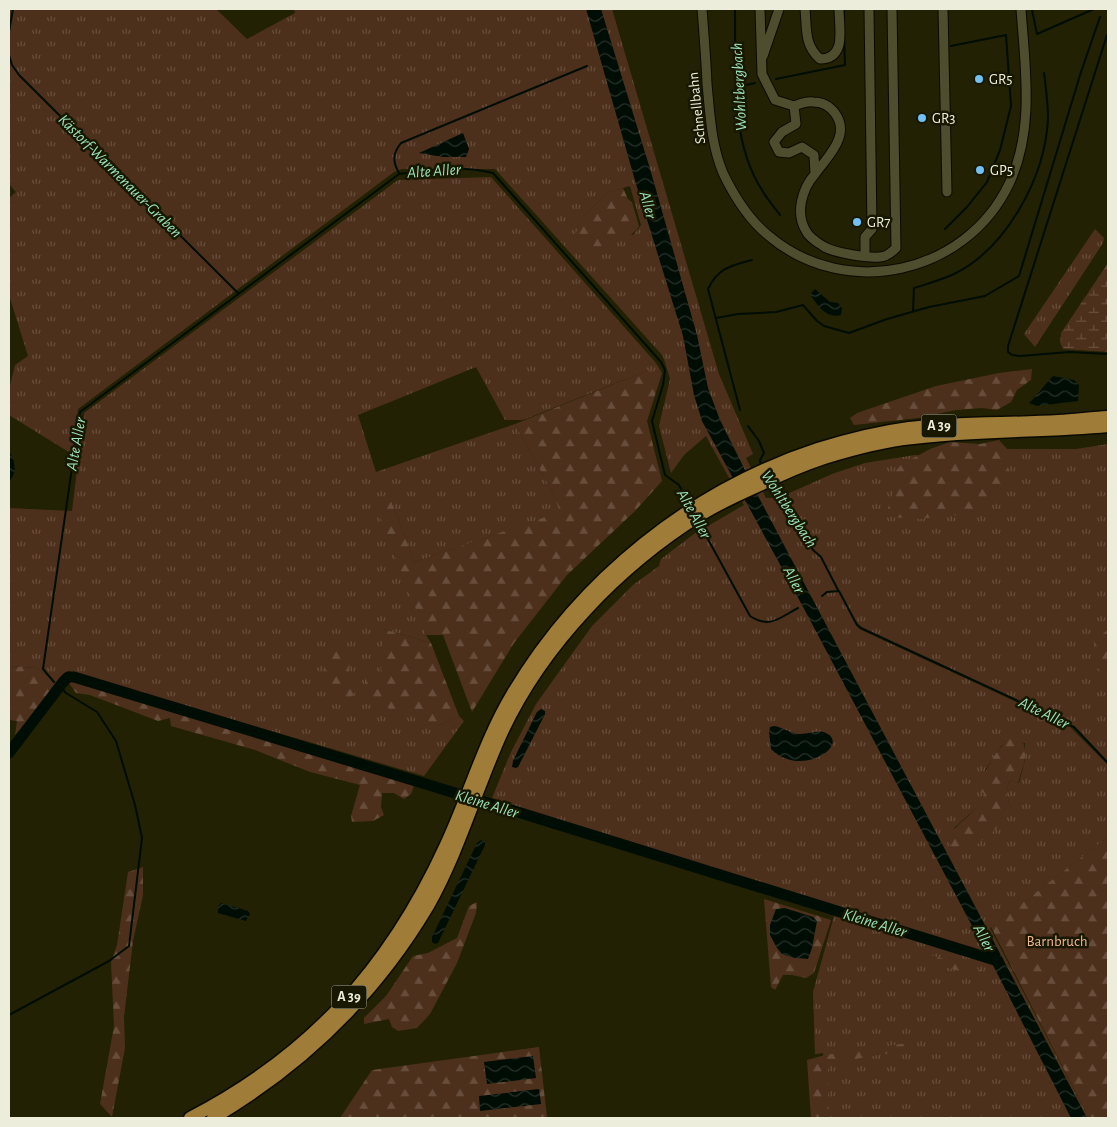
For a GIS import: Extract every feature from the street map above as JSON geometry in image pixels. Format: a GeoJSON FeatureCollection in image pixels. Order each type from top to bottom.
{"type":"FeatureCollection","features":[{"type":"Feature","properties":{"kind":"highway","name":"A 39"},"geometry":{"type":"LineString","coordinates":[[213,1118],[248,1098],[316,1045],[357,1003],[398,952],[429,904],[482,770],[520,698],[543,664],[580,616],[640,553],[777,470],[818,449],[908,428],[977,422],[1058,421],[1108,417]]}},
{"type":"Feature","properties":{"kind":"highway","name":"A 39"},"geometry":{"type":"LineString","coordinates":[[777,470],[864,447],[911,438],[977,432],[1058,430],[1108,426]]}},
{"type":"Feature","properties":{"kind":"highway","name":"A 39"},"geometry":{"type":"LineString","coordinates":[[190,1118],[242,1089],[272,1069],[305,1042],[334,1013],[366,978],[403,926],[458,829]]}},
{"type":"Feature","properties":{"kind":"street","name":"Schnellbahn"},"geometry":{"type":"LineString","coordinates":[[702,9],[711,128],[715,150],[733,193],[758,226],[790,251],[825,266],[847,271],[874,272],[897,270],[921,263],[955,246],[985,220],[997,205],[1017,163],[1026,113],[1027,94],[1021,9]]}},
{"type":"Feature","properties":{"kind":"street"},"geometry":{"type":"LineString","coordinates":[[760,9],[762,74],[775,100],[794,106],[805,102],[826,104],[839,119],[840,136],[828,156],[808,182],[800,203],[801,220],[806,233],[825,248],[865,256],[882,257],[893,252],[896,248],[892,9]]}},
{"type":"Feature","properties":{"kind":"street"},"geometry":{"type":"LineString","coordinates":[[762,60],[779,9]]}},
{"type":"Feature","properties":{"kind":"street"},"geometry":{"type":"LineString","coordinates":[[806,9],[808,42],[812,52],[820,59],[828,59],[836,53],[839,47],[839,9]]}},
{"type":"Feature","properties":{"kind":"street"},"geometry":{"type":"LineString","coordinates":[[865,256],[865,237],[872,229],[869,9]]}},
{"type":"Feature","properties":{"kind":"street"},"geometry":{"type":"LineString","coordinates":[[943,9],[946,192]]}},
{"type":"Feature","properties":{"kind":"street"},"geometry":{"type":"LineString","coordinates":[[794,106],[796,124],[782,132],[774,142],[779,152],[789,153],[802,147],[814,154],[828,156]]}},
{"type":"Feature","properties":{"kind":"street"},"geometry":{"type":"LineString","coordinates":[[814,154],[815,174]]}},
{"type":"Feature","properties":{"kind":"green space"},"geometry":{"type":"Polygon","coordinates":[[[9,9],[216,9],[247,39],[295,13],[294,9],[612,9],[719,374],[753,454],[746,458],[766,498],[777,498],[832,474],[865,463],[915,455],[961,460],[1007,453],[1007,449],[1076,449],[1108,444],[1108,763],[1074,727],[862,628],[851,616],[859,629],[1070,727],[1108,765],[1108,837],[990,928],[1089,1118],[826,1118],[823,1053],[815,1054],[813,992],[834,916],[511,813],[515,806],[492,798],[511,752],[536,704],[592,626],[633,585],[659,566],[661,559],[694,534],[744,505],[706,436],[684,455],[671,473],[659,426],[670,379],[663,356],[495,169],[402,169],[394,172],[78,409],[72,454],[9,415],[9,389],[15,365],[28,356],[9,295],[9,198],[16,192],[9,184],[9,9]],[[630,186],[609,192],[582,217],[579,226],[633,235],[641,225],[630,186]],[[545,711],[537,712],[513,761],[518,767],[545,714],[545,711]],[[1025,743],[1002,745],[985,770],[984,794],[981,802],[953,829],[1011,808],[1007,787],[1010,780],[1019,783],[1025,760],[1025,743]]]}},
{"type":"Feature","properties":{"kind":"green space"},"geometry":{"type":"Polygon","coordinates":[[[491,177],[656,363],[662,373],[649,370],[523,420],[505,420],[476,367],[358,415],[376,472],[515,424],[554,495],[561,512],[415,562],[391,501],[426,635],[431,643],[383,629],[438,726],[459,716],[464,721],[424,776],[68,671],[61,685],[36,668],[9,666],[9,508],[72,511],[84,413],[398,180],[491,177]]]}},
{"type":"Feature","properties":{"kind":"green space"},"geometry":{"type":"Polygon","coordinates":[[[623,188],[628,199],[632,202],[639,226],[628,237],[612,244],[596,247],[580,246],[574,238],[582,217],[609,192],[623,188]]]}},
{"type":"Feature","properties":{"kind":"green space"},"geometry":{"type":"Polygon","coordinates":[[[1095,229],[1104,238],[1103,243],[1035,347],[1024,334],[1095,229]]]}},
{"type":"Feature","properties":{"kind":"green space"},"geometry":{"type":"Polygon","coordinates":[[[1108,263],[1108,352],[1063,349],[1060,342],[1061,333],[1108,263]]]}},
{"type":"Feature","properties":{"kind":"green space"},"geometry":{"type":"Polygon","coordinates":[[[1032,369],[1031,380],[1017,390],[1011,402],[997,410],[982,408],[956,410],[918,418],[854,425],[850,418],[857,413],[936,386],[999,373],[1032,369]]]}},
{"type":"Feature","properties":{"kind":"green space"},"geometry":{"type":"Polygon","coordinates":[[[649,370],[662,373],[647,421],[662,481],[635,511],[567,575],[514,643],[472,712],[443,635],[426,635],[375,505],[391,501],[415,562],[560,512],[554,495],[515,424],[649,370]]]}},
{"type":"Feature","properties":{"kind":"green space"},"geometry":{"type":"Polygon","coordinates":[[[999,440],[1007,449],[1008,478],[1000,492],[986,506],[964,520],[953,514],[920,519],[891,517],[888,508],[893,496],[893,474],[901,465],[930,449],[950,442],[980,444],[999,440]]]}},
{"type":"Feature","properties":{"kind":"green space"},"geometry":{"type":"Polygon","coordinates":[[[383,629],[431,643],[459,716],[438,726],[365,700],[365,677],[381,674],[383,629]]]}},
{"type":"Feature","properties":{"kind":"green space"},"geometry":{"type":"Polygon","coordinates":[[[1108,630],[1108,678],[1095,666],[1094,640],[1108,630]]]}},
{"type":"Feature","properties":{"kind":"green space"},"geometry":{"type":"Polygon","coordinates":[[[344,644],[349,661],[348,678],[356,688],[354,695],[345,699],[330,689],[325,678],[330,649],[344,644]]]}},
{"type":"Feature","properties":{"kind":"green space"},"geometry":{"type":"Polygon","coordinates":[[[9,666],[36,668],[61,685],[15,735],[17,721],[9,720],[9,666]]]}},
{"type":"Feature","properties":{"kind":"green space"},"geometry":{"type":"Polygon","coordinates":[[[66,679],[415,783],[411,794],[404,799],[394,793],[382,793],[381,807],[384,815],[373,821],[352,822],[351,816],[360,785],[310,772],[255,750],[171,726],[170,718],[158,721],[90,695],[76,693],[66,679]]]}},
{"type":"Feature","properties":{"kind":"green space"},"geometry":{"type":"Polygon","coordinates":[[[1011,736],[1019,736],[1023,742],[1025,758],[1018,783],[1010,780],[1007,787],[1011,808],[995,830],[958,858],[947,838],[981,801],[984,794],[979,787],[985,773],[996,753],[1011,736]]]}},
{"type":"Feature","properties":{"kind":"green space","name":"Barnbruch"},"geometry":{"type":"Polygon","coordinates":[[[1108,837],[1108,1118],[1089,1118],[991,927],[1108,837]]]}},
{"type":"Feature","properties":{"kind":"green space"},"geometry":{"type":"Polygon","coordinates":[[[143,867],[143,895],[133,941],[124,1017],[125,1048],[112,1117],[100,1104],[114,1026],[111,962],[117,945],[128,872],[143,867]]]}},
{"type":"Feature","properties":{"kind":"green space"},"geometry":{"type":"Polygon","coordinates":[[[764,899],[831,920],[814,973],[806,978],[783,975],[775,990],[771,987],[764,899]],[[816,922],[770,934],[777,948],[815,928],[816,922]]]}},
{"type":"Feature","properties":{"kind":"green space"},"geometry":{"type":"Polygon","coordinates":[[[477,902],[476,913],[457,963],[430,1014],[417,1028],[398,1031],[392,1027],[389,1019],[364,1024],[364,1018],[386,996],[413,956],[428,953],[457,938],[469,906],[477,902]]]}},
{"type":"Feature","properties":{"kind":"green space"},"geometry":{"type":"Polygon","coordinates":[[[930,955],[981,970],[981,977],[924,961],[925,956],[930,955]]]}},
{"type":"Feature","properties":{"kind":"green space"},"geometry":{"type":"Polygon","coordinates":[[[908,1043],[909,1050],[861,1058],[829,1066],[827,1074],[829,1118],[811,1118],[807,1060],[825,1055],[908,1043]]]}},
{"type":"Feature","properties":{"kind":"green space"},"geometry":{"type":"Polygon","coordinates":[[[539,1047],[547,1117],[340,1118],[372,1070],[539,1047]]]}},
{"type":"Feature","properties":{"kind":"water","name":"Aller"},"geometry":{"type":"Polygon","coordinates":[[[586,9],[601,9],[651,172],[697,335],[708,388],[720,420],[757,494],[1087,1118],[1071,1118],[996,971],[702,421],[694,395],[683,336],[636,184],[586,9]]]}},
{"type":"Feature","properties":{"kind":"water"},"geometry":{"type":"Polygon","coordinates":[[[463,133],[469,149],[466,157],[443,157],[419,153],[463,133]]]}},
{"type":"Feature","properties":{"kind":"water"},"geometry":{"type":"Polygon","coordinates":[[[815,289],[830,302],[838,303],[842,308],[841,315],[831,315],[822,310],[810,294],[815,289]]]}},
{"type":"Feature","properties":{"kind":"water"},"geometry":{"type":"Polygon","coordinates":[[[1053,376],[1074,380],[1079,385],[1078,401],[1037,406],[1029,403],[1035,397],[1053,376]]]}},
{"type":"Feature","properties":{"kind":"water"},"geometry":{"type":"Polygon","coordinates":[[[9,451],[13,458],[15,470],[9,481],[9,451]]]}},
{"type":"Feature","properties":{"kind":"water"},"geometry":{"type":"Polygon","coordinates":[[[541,709],[545,711],[545,714],[518,767],[512,767],[513,761],[537,712],[541,709]]]}},
{"type":"Feature","properties":{"kind":"water"},"geometry":{"type":"Polygon","coordinates":[[[774,726],[799,734],[823,732],[832,738],[832,745],[819,757],[808,760],[796,761],[783,757],[771,749],[769,732],[770,727],[774,726]]]}},
{"type":"Feature","properties":{"kind":"water"},"geometry":{"type":"Polygon","coordinates":[[[481,840],[485,842],[485,845],[438,943],[435,944],[432,942],[432,937],[477,843],[481,840]]]}},
{"type":"Feature","properties":{"kind":"water"},"geometry":{"type":"Polygon","coordinates":[[[221,903],[248,911],[250,914],[246,921],[218,913],[218,906],[221,903]]]}},
{"type":"Feature","properties":{"kind":"water"},"geometry":{"type":"Polygon","coordinates":[[[785,908],[813,917],[817,921],[808,959],[794,958],[782,954],[770,935],[770,925],[776,909],[785,908]]]}},
{"type":"Feature","properties":{"kind":"water"},"geometry":{"type":"Polygon","coordinates":[[[533,1056],[536,1078],[487,1084],[484,1062],[533,1056]]]}},
{"type":"Feature","properties":{"kind":"water"},"geometry":{"type":"Polygon","coordinates":[[[539,1089],[541,1104],[480,1111],[479,1096],[539,1089]]]}},
{"type":"Feature","properties":{"kind":"waterway","name":"Kästorf-Warmenauer-Graben"},"geometry":{"type":"LineString","coordinates":[[9,32],[13,9]]}},
{"type":"Feature","properties":{"kind":"waterway","name":"Wohltbergbach"},"geometry":{"type":"LineString","coordinates":[[735,9],[735,78],[739,126],[751,170],[768,200],[780,215]]}},
{"type":"Feature","properties":{"kind":"waterway"},"geometry":{"type":"LineString","coordinates":[[844,9],[844,24]]}},
{"type":"Feature","properties":{"kind":"waterway"},"geometry":{"type":"LineString","coordinates":[[1032,10],[1037,34],[1094,9]]}},
{"type":"Feature","properties":{"kind":"waterway"},"geometry":{"type":"LineString","coordinates":[[716,318],[738,314],[776,312],[803,305],[824,326],[849,333],[887,319],[929,307],[985,296],[1019,276],[1081,72],[1100,17]]}},
{"type":"Feature","properties":{"kind":"waterway"},"geometry":{"type":"LineString","coordinates":[[776,79],[845,65],[844,34]]}},
{"type":"Feature","properties":{"kind":"waterway"},"geometry":{"type":"LineString","coordinates":[[945,229],[967,207],[987,182],[1000,150],[1011,106],[1006,35],[951,46]]}},
{"type":"Feature","properties":{"kind":"waterway"},"geometry":{"type":"LineString","coordinates":[[1107,35],[1008,346],[1008,352],[1012,355],[1020,356],[1069,352],[1108,354]]}},
{"type":"Feature","properties":{"kind":"waterway","name":"Kästorf-Warmenauer-Graben"},"geometry":{"type":"LineString","coordinates":[[9,55],[12,65],[19,75],[238,293]]}},
{"type":"Feature","properties":{"kind":"waterway"},"geometry":{"type":"LineString","coordinates":[[399,173],[394,157],[401,143],[587,66]]}},
{"type":"Feature","properties":{"kind":"waterway"},"geometry":{"type":"LineString","coordinates":[[913,311],[914,288],[954,274],[973,262],[991,247],[1020,208],[1040,164],[1045,141],[1048,113],[1044,73]]}},
{"type":"Feature","properties":{"kind":"waterway"},"geometry":{"type":"LineString","coordinates":[[738,87],[755,83]]}},
{"type":"Feature","properties":{"kind":"waterway","name":"Alte Aller"},"geometry":{"type":"LineString","coordinates":[[54,682],[43,669],[80,412],[399,174],[458,169],[493,173],[661,362],[665,370],[663,385],[652,421],[665,475],[679,485],[690,506]]}},
{"type":"Feature","properties":{"kind":"waterway","name":"Wohltbergbach"},"geometry":{"type":"LineString","coordinates":[[740,410],[708,289],[716,276],[721,272],[737,264],[752,260]]}},
{"type":"Feature","properties":{"kind":"waterway","name":"Wohltbergbach"},"geometry":{"type":"LineString","coordinates":[[748,426],[759,441],[764,453],[760,460],[761,465]]}},
{"type":"Feature","properties":{"kind":"waterway","name":"Wohltbergbach"},"geometry":{"type":"LineString","coordinates":[[771,485],[813,550],[821,557],[838,590]]}},
{"type":"Feature","properties":{"kind":"waterway","name":"Alte Aller"},"geometry":{"type":"LineString","coordinates":[[698,521],[750,616],[763,622],[769,622],[798,608]]}},
{"type":"Feature","properties":{"kind":"waterway","name":"Alte Aller"},"geometry":{"type":"LineString","coordinates":[[822,596],[827,592],[839,591],[857,625],[861,628],[1074,727],[1108,763]]}},
{"type":"Feature","properties":{"kind":"waterway","name":"Kleine Aller"},"geometry":{"type":"LineString","coordinates":[[9,753],[63,682],[68,677],[74,677],[998,961]]}},
{"type":"Feature","properties":{"kind":"waterway"},"geometry":{"type":"LineString","coordinates":[[9,1015],[109,961],[129,946],[142,838],[135,805],[116,741],[97,712],[66,693],[60,686]]}},
{"type":"Feature","properties":{"kind":"place","name":"GR5"},"geometry":{"type":"Point","coordinates":[979,79]}},
{"type":"Feature","properties":{"kind":"place","name":"GR3"},"geometry":{"type":"Point","coordinates":[922,118]}},
{"type":"Feature","properties":{"kind":"place","name":"GP5"},"geometry":{"type":"Point","coordinates":[980,170]}},
{"type":"Feature","properties":{"kind":"place","name":"GR7"},"geometry":{"type":"Point","coordinates":[857,222]}}]}
